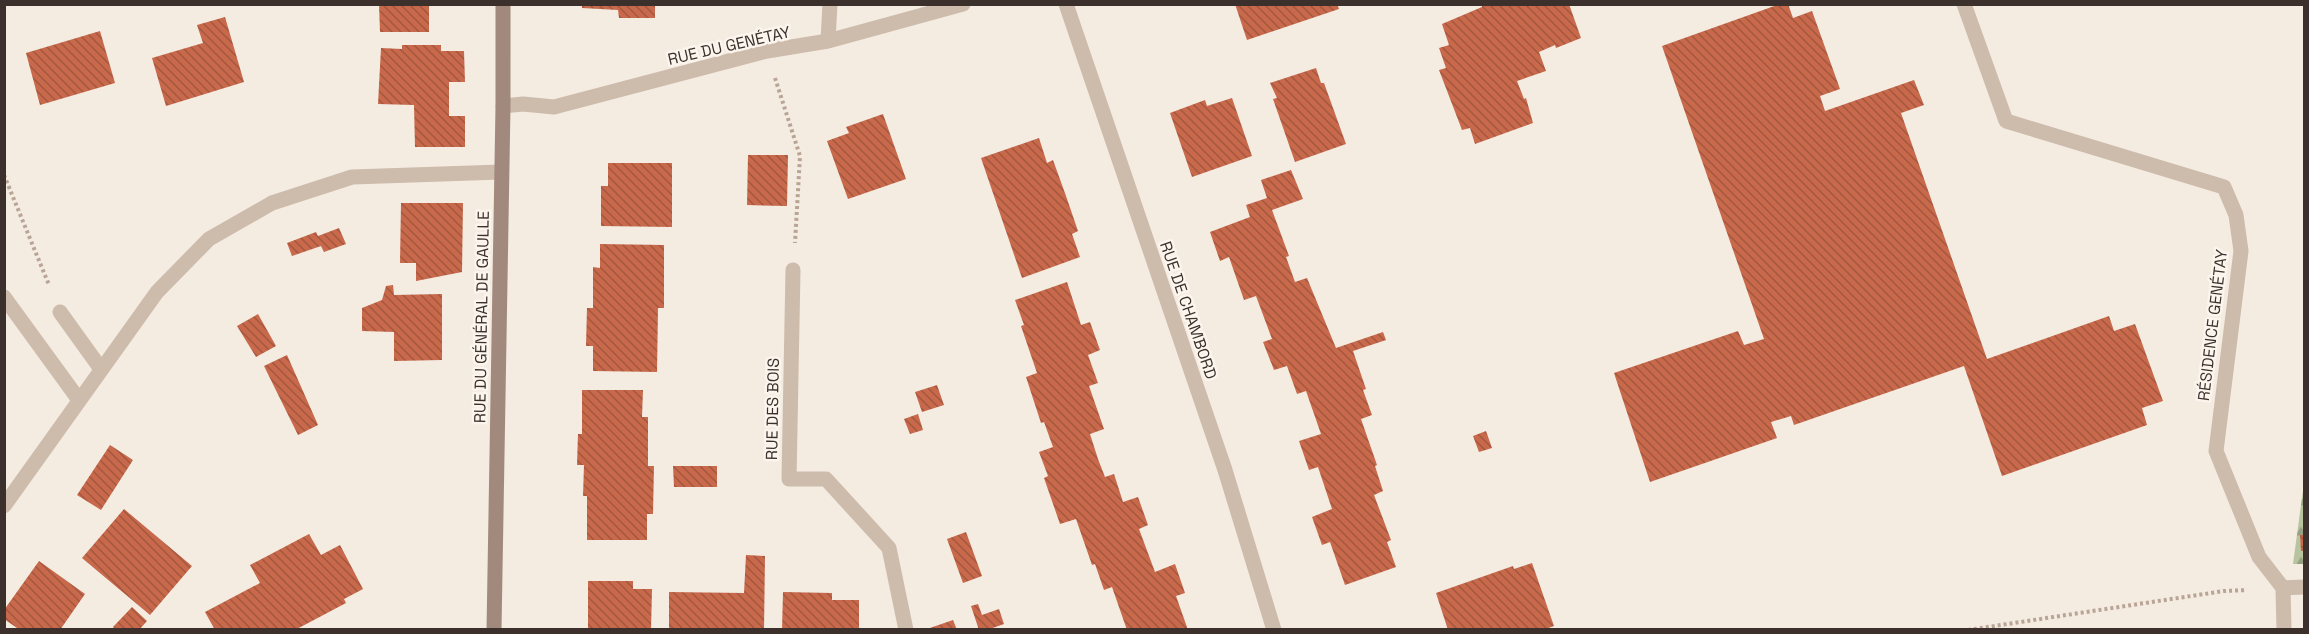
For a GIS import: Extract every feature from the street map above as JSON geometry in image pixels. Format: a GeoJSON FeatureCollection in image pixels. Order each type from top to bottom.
{"type":"FeatureCollection","features":[{"type":"Feature","properties":{"kind":"street","name":"RUE DU GÉNÉRAL DE GAULLE"},"geometry":{"type":"LineString","coordinates":[[494,630],[503,4]]}},
{"type":"Feature","properties":{"kind":"street"},"geometry":{"type":"LineString","coordinates":[[828,41],[830,4]]}},
{"type":"Feature","properties":{"kind":"street","name":"RUE DU GENÉTAY"},"geometry":{"type":"LineString","coordinates":[[503,106],[523,104],[554,107],[767,51],[828,41],[963,4]]}},
{"type":"Feature","properties":{"kind":"street","name":"RUE DE CHAMBORD"},"geometry":{"type":"LineString","coordinates":[[1066,4],[1225,470],[1274,630]]}},
{"type":"Feature","properties":{"kind":"street","name":"RÉSIDENCE GENÉTAY"},"geometry":{"type":"LineString","coordinates":[[1964,4],[2006,121],[2224,187],[2236,215],[2241,251],[2216,452],[2259,557],[2283,588]]}},
{"type":"Feature","properties":{"kind":"street"},"geometry":{"type":"LineString","coordinates":[[4,506],[157,292],[209,239],[272,203],[352,177],[501,172]]}},
{"type":"Feature","properties":{"kind":"street","name":"RUE DES BOIS"},"geometry":{"type":"LineString","coordinates":[[793,270],[789,479],[826,479],[889,548],[906,630]]}},
{"type":"Feature","properties":{"kind":"street"},"geometry":{"type":"LineString","coordinates":[[4,297],[79,400]]}},
{"type":"Feature","properties":{"kind":"street"},"geometry":{"type":"LineString","coordinates":[[60,312],[100,369]]}},
{"type":"Feature","properties":{"kind":"street"},"geometry":{"type":"LineString","coordinates":[[2284,630],[2283,588],[2304,587]]}},
{"type":"Feature","properties":{"kind":"path"},"geometry":{"type":"LineString","coordinates":[[767,51],[800,156],[793,270]]}},
{"type":"Feature","properties":{"kind":"path"},"geometry":{"type":"LineString","coordinates":[[4,175],[60,312]]}},
{"type":"Feature","properties":{"kind":"path"},"geometry":{"type":"LineString","coordinates":[[1968,630],[2224,591],[2283,588]]}},
{"type":"Feature","properties":{"kind":"green space"},"geometry":{"type":"Polygon","coordinates":[[[2304,483],[2304,564],[2293,564],[2304,483]]]}},
{"type":"Feature","properties":{"kind":"building"},"geometry":{"type":"Polygon","coordinates":[[[379,4],[429,4],[429,32],[380,32],[379,4]]]}},
{"type":"Feature","properties":{"kind":"building"},"geometry":{"type":"Polygon","coordinates":[[[582,4],[655,4],[655,18],[619,18],[618,10],[582,8],[582,4]]]}},
{"type":"Feature","properties":{"kind":"building"},"geometry":{"type":"Polygon","coordinates":[[[1235,4],[1337,4],[1339,9],[1247,40],[1235,4]]]}},
{"type":"Feature","properties":{"kind":"building"},"geometry":{"type":"Polygon","coordinates":[[[1482,4],[1569,4],[1581,38],[1539,52],[1546,71],[1517,81],[1524,99],[1526,98],[1533,123],[1475,144],[1470,128],[1462,130],[1439,70],[1446,68],[1439,48],[1449,45],[1442,24],[1482,7],[1482,4]]]}},
{"type":"Feature","properties":{"kind":"building"},"geometry":{"type":"Polygon","coordinates":[[[1780,4],[1788,4],[1793,18],[1812,11],[1840,89],[1820,96],[1825,111],[1914,80],[1924,105],[1901,113],[1987,359],[2109,316],[2114,331],[2135,324],[2163,401],[2142,408],[2147,425],[2002,476],[1964,366],[1794,425],[1791,416],[1771,422],[1777,438],[1650,482],[1614,373],[1738,331],[1744,345],[1764,339],[1662,46],[1780,4]]]}},
{"type":"Feature","properties":{"kind":"building"},"geometry":{"type":"Polygon","coordinates":[[[225,17],[244,82],[166,106],[152,58],[203,43],[197,25],[225,17]]]}},
{"type":"Feature","properties":{"kind":"building"},"geometry":{"type":"Polygon","coordinates":[[[100,31],[115,83],[40,105],[26,53],[100,31]]]}},
{"type":"Feature","properties":{"kind":"building"},"geometry":{"type":"Polygon","coordinates":[[[402,45],[441,45],[441,51],[464,51],[465,82],[449,82],[449,116],[465,116],[465,147],[415,147],[414,105],[378,104],[381,48],[402,49],[402,45]]]}},
{"type":"Feature","properties":{"kind":"building"},"geometry":{"type":"Polygon","coordinates":[[[1316,68],[1321,83],[1324,83],[1346,144],[1295,162],[1273,99],[1277,98],[1270,83],[1316,68]]]}},
{"type":"Feature","properties":{"kind":"building"},"geometry":{"type":"Polygon","coordinates":[[[1232,98],[1252,156],[1192,177],[1170,113],[1205,100],[1207,106],[1232,98]]]}},
{"type":"Feature","properties":{"kind":"building"},"geometry":{"type":"Polygon","coordinates":[[[883,114],[906,179],[848,199],[827,141],[849,133],[846,127],[883,114]]]}},
{"type":"Feature","properties":{"kind":"building"},"geometry":{"type":"Polygon","coordinates":[[[1039,138],[1047,163],[1053,160],[1066,196],[1078,231],[1072,234],[1080,257],[1022,278],[981,158],[1039,138]]]}},
{"type":"Feature","properties":{"kind":"building"},"geometry":{"type":"Polygon","coordinates":[[[748,155],[788,155],[787,206],[747,205],[748,155]]]}},
{"type":"Feature","properties":{"kind":"building"},"geometry":{"type":"Polygon","coordinates":[[[608,163],[672,163],[672,227],[601,226],[601,186],[608,186],[608,163]]]}},
{"type":"Feature","properties":{"kind":"building"},"geometry":{"type":"Polygon","coordinates":[[[1291,170],[1303,199],[1272,210],[1289,256],[1286,257],[1295,282],[1307,278],[1336,348],[1383,332],[1386,340],[1353,351],[1372,415],[1361,419],[1377,465],[1375,466],[1383,491],[1374,495],[1391,540],[1387,542],[1396,567],[1345,585],[1330,542],[1322,545],[1312,517],[1332,509],[1318,467],[1309,470],[1299,441],[1321,434],[1306,391],[1297,394],[1287,366],[1274,370],[1263,342],[1272,339],[1256,296],[1244,300],[1229,257],[1220,261],[1210,232],[1250,217],[1246,205],[1267,198],[1261,180],[1291,170]]]}},
{"type":"Feature","properties":{"kind":"building"},"geometry":{"type":"Polygon","coordinates":[[[401,203],[463,203],[462,272],[416,281],[416,263],[400,263],[401,203]]]}},
{"type":"Feature","properties":{"kind":"building"},"geometry":{"type":"Polygon","coordinates":[[[339,228],[346,244],[324,252],[321,246],[292,256],[287,243],[316,232],[318,236],[339,228]]]}},
{"type":"Feature","properties":{"kind":"building"},"geometry":{"type":"Polygon","coordinates":[[[600,244],[664,245],[664,308],[658,308],[657,372],[593,371],[593,346],[586,346],[587,308],[593,308],[593,267],[600,268],[600,244]]]}},
{"type":"Feature","properties":{"kind":"building"},"geometry":{"type":"Polygon","coordinates":[[[1067,282],[1081,325],[1090,322],[1100,350],[1088,355],[1098,383],[1089,386],[1104,429],[1090,434],[1098,459],[1105,477],[1114,474],[1123,502],[1138,497],[1148,525],[1139,529],[1155,572],[1175,564],[1185,593],[1176,596],[1188,630],[1127,630],[1112,587],[1104,590],[1095,564],[1092,565],[1076,519],[1060,524],[1044,478],[1048,476],[1039,452],[1053,447],[1044,422],[1041,423],[1026,377],[1037,373],[1015,300],[1067,282]]]}},
{"type":"Feature","properties":{"kind":"building"},"geometry":{"type":"Polygon","coordinates":[[[393,285],[394,295],[442,294],[442,360],[394,361],[394,332],[362,331],[362,308],[382,300],[386,286],[393,285]]]}},
{"type":"Feature","properties":{"kind":"building"},"geometry":{"type":"Polygon","coordinates":[[[258,314],[276,346],[256,357],[237,326],[258,314]]]}},
{"type":"Feature","properties":{"kind":"building"},"geometry":{"type":"Polygon","coordinates":[[[287,355],[318,425],[298,435],[264,366],[287,355]]]}},
{"type":"Feature","properties":{"kind":"building"},"geometry":{"type":"Polygon","coordinates":[[[937,385],[944,405],[922,412],[915,392],[937,385]]]}},
{"type":"Feature","properties":{"kind":"building"},"geometry":{"type":"Polygon","coordinates":[[[582,390],[643,390],[642,417],[648,417],[648,466],[654,466],[653,514],[647,514],[647,540],[587,540],[587,496],[583,496],[584,465],[577,465],[578,434],[582,434],[582,390]]]}},
{"type":"Feature","properties":{"kind":"building"},"geometry":{"type":"Polygon","coordinates":[[[918,414],[923,430],[910,434],[904,419],[918,414]]]}},
{"type":"Feature","properties":{"kind":"building"},"geometry":{"type":"Polygon","coordinates":[[[1486,431],[1492,448],[1479,452],[1473,436],[1486,431]]]}},
{"type":"Feature","properties":{"kind":"building"},"geometry":{"type":"Polygon","coordinates":[[[110,445],[133,460],[101,510],[77,495],[110,445]]]}},
{"type":"Feature","properties":{"kind":"building"},"geometry":{"type":"Polygon","coordinates":[[[673,466],[717,466],[717,487],[674,487],[673,466]]]}},
{"type":"Feature","properties":{"kind":"building"},"geometry":{"type":"Polygon","coordinates":[[[124,509],[192,566],[150,615],[82,558],[124,509]]]}},
{"type":"Feature","properties":{"kind":"building"},"geometry":{"type":"Polygon","coordinates":[[[966,532],[982,576],[963,583],[947,539],[966,532]]]}},
{"type":"Feature","properties":{"kind":"building"},"geometry":{"type":"Polygon","coordinates":[[[309,534],[321,555],[340,545],[363,589],[344,599],[346,603],[295,630],[215,630],[205,612],[260,583],[250,565],[309,534]]]}},
{"type":"Feature","properties":{"kind":"building"},"geometry":{"type":"Polygon","coordinates":[[[2300,535],[2304,535],[2304,551],[2301,551],[2300,535]]]}},
{"type":"Feature","properties":{"kind":"building"},"geometry":{"type":"Polygon","coordinates":[[[746,555],[765,556],[764,630],[669,630],[669,592],[744,593],[746,555]]]}},
{"type":"Feature","properties":{"kind":"building"},"geometry":{"type":"Polygon","coordinates":[[[39,561],[85,594],[60,630],[20,630],[4,619],[4,610],[39,561]]]}},
{"type":"Feature","properties":{"kind":"building"},"geometry":{"type":"Polygon","coordinates":[[[1532,563],[1554,626],[1543,630],[1448,630],[1436,593],[1513,566],[1514,569],[1532,563]]]}},
{"type":"Feature","properties":{"kind":"building"},"geometry":{"type":"Polygon","coordinates":[[[588,581],[633,581],[633,589],[652,589],[651,630],[588,630],[588,581]]]}},
{"type":"Feature","properties":{"kind":"building"},"geometry":{"type":"Polygon","coordinates":[[[783,592],[832,593],[832,600],[859,600],[859,630],[782,630],[783,592]]]}},
{"type":"Feature","properties":{"kind":"building"},"geometry":{"type":"Polygon","coordinates":[[[978,604],[982,615],[999,609],[1004,624],[987,630],[979,630],[971,606],[978,604]]]}},
{"type":"Feature","properties":{"kind":"building"},"geometry":{"type":"Polygon","coordinates":[[[132,607],[147,621],[139,630],[116,630],[113,627],[132,607]]]}},
{"type":"Feature","properties":{"kind":"building"},"geometry":{"type":"Polygon","coordinates":[[[953,620],[957,630],[927,630],[927,629],[953,620]]]}}]}
